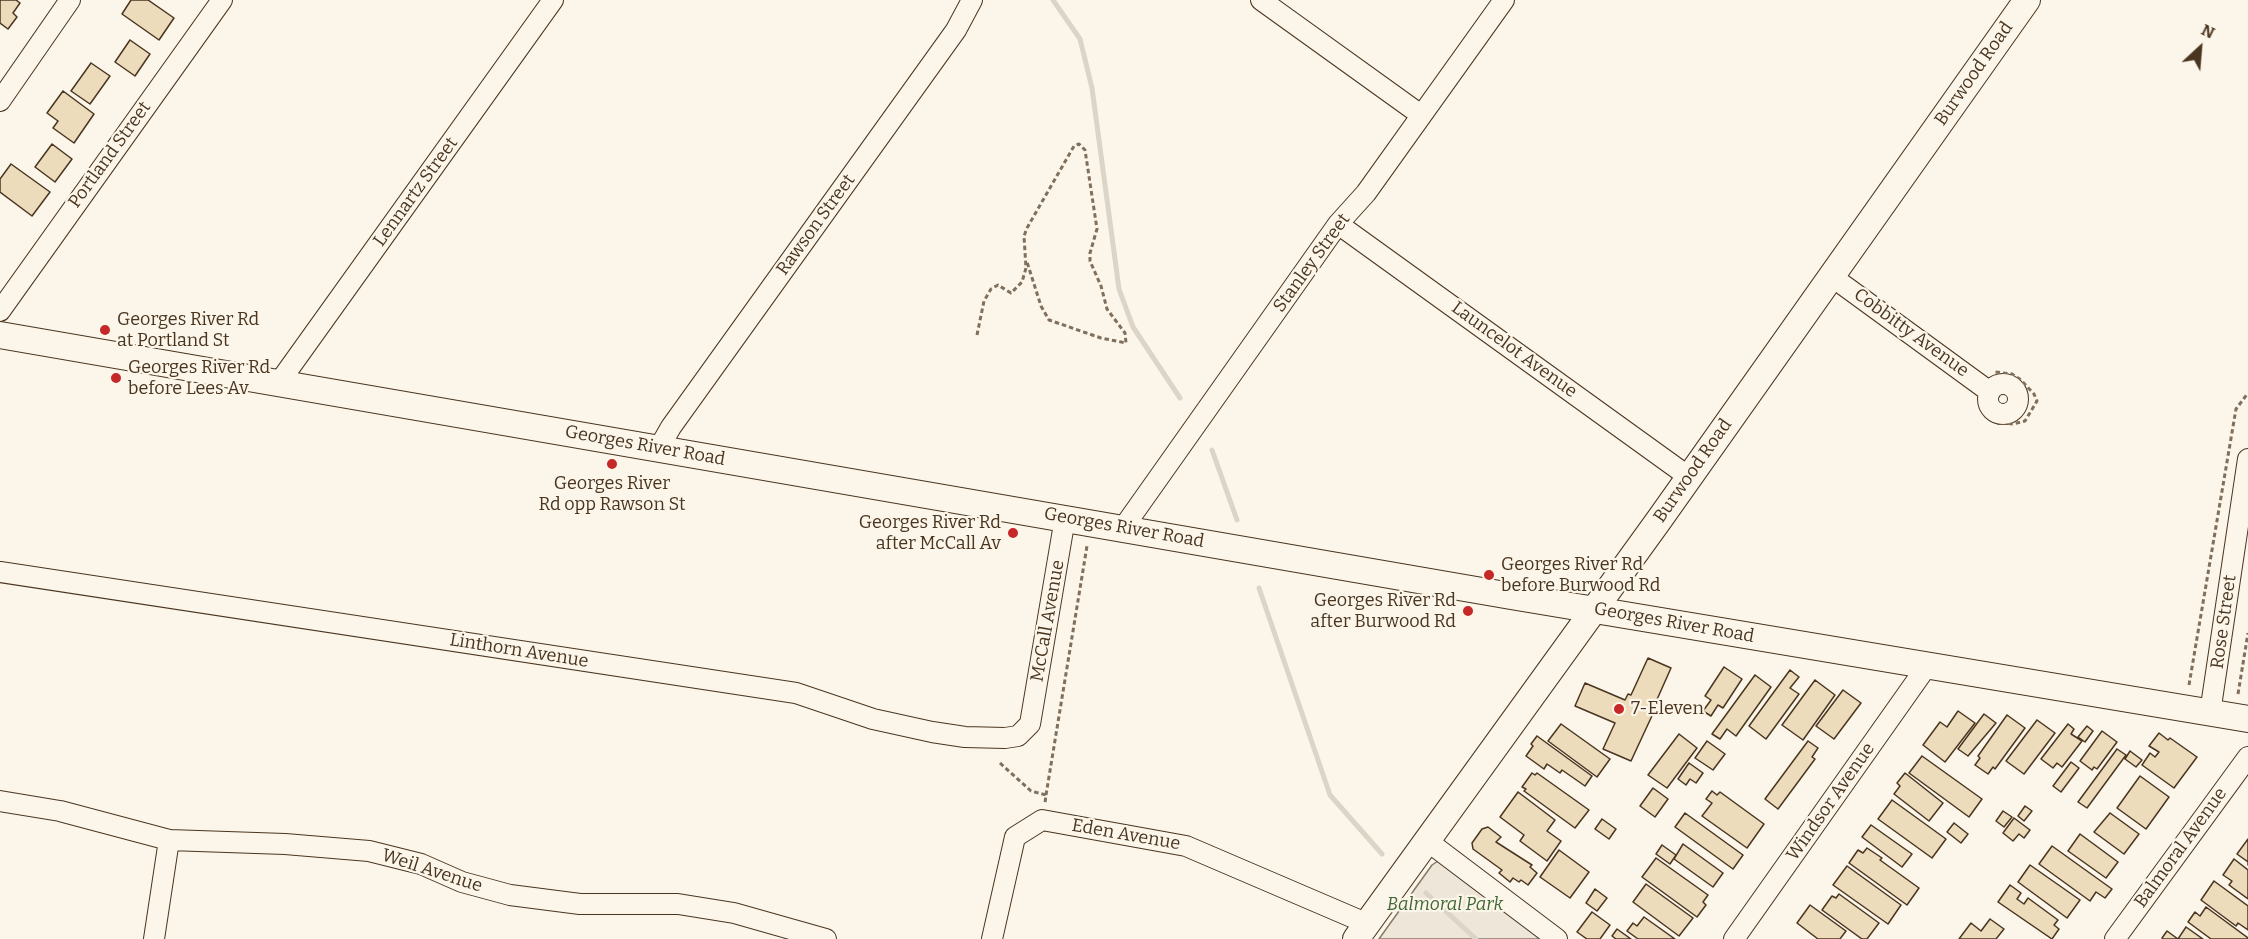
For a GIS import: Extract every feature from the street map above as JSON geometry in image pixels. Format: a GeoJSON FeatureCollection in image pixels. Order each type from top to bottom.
{"type":"FeatureCollection","features":[{"type":"Feature","properties":{"kind":"main road","name":"Burwood Road"},"geometry":{"type":"LineString","coordinates":[[1359,935],[1689,477],[2027,0]]}},
{"type":"Feature","properties":{"kind":"main road","name":"Georges River Road"},"geometry":{"type":"LineString","coordinates":[[0,335],[2248,719]]}},
{"type":"Feature","properties":{"kind":"street"},"geometry":{"type":"LineString","coordinates":[[0,102],[70,0]]}},
{"type":"Feature","properties":{"kind":"street","name":"Portland Street"},"geometry":{"type":"LineString","coordinates":[[0,311],[222,0]]}},
{"type":"Feature","properties":{"kind":"street","name":"Lennartz Street"},"geometry":{"type":"LineString","coordinates":[[278,384],[554,0]]}},
{"type":"Feature","properties":{"kind":"street","name":"Rawson Street"},"geometry":{"type":"LineString","coordinates":[[659,448],[671,427],[956,30],[972,0]]}},
{"type":"Feature","properties":{"kind":"street","name":"Stanley Street"},"geometry":{"type":"LineString","coordinates":[[1123,528],[1338,224],[1366,193],[1504,0]]}},
{"type":"Feature","properties":{"kind":"street"},"geometry":{"type":"LineString","coordinates":[[1269,2],[1421,115]]}},
{"type":"Feature","properties":{"kind":"street","name":"Launcelot Avenue"},"geometry":{"type":"LineString","coordinates":[[1338,224],[1689,477]]}},
{"type":"Feature","properties":{"kind":"street","name":"Cobbitty Avenue"},"geometry":{"type":"LineString","coordinates":[[1831,276],[1990,392]]}},
{"type":"Feature","properties":{"kind":"street","name":"Rose Street"},"geometry":{"type":"LineString","coordinates":[[2210,713],[2248,459]]}},
{"type":"Feature","properties":{"kind":"street","name":"McCall Avenue"},"geometry":{"type":"LineString","coordinates":[[1030,724],[1065,518]]}},
{"type":"Feature","properties":{"kind":"street","name":"Linthorn Avenue"},"geometry":{"type":"LineString","coordinates":[[0,572],[796,693],[873,719],[954,735],[1005,738],[1018,736],[1030,724]]}},
{"type":"Feature","properties":{"kind":"street","name":"Windsor Avenue"},"geometry":{"type":"LineString","coordinates":[[1734,939],[1928,666]]}},
{"type":"Feature","properties":{"kind":"street","name":"Balmoral Avenue"},"geometry":{"type":"LineString","coordinates":[[2115,939],[2248,757]]}},
{"type":"Feature","properties":{"kind":"street","name":"Weil Avenue"},"geometry":{"type":"LineString","coordinates":[[0,801],[60,811],[169,840],[285,844],[369,851],[421,864],[462,882],[510,895],[580,904],[678,904],[734,913],[826,939]]}},
{"type":"Feature","properties":{"kind":"street","name":"Eden Avenue"},"geometry":{"type":"LineString","coordinates":[[992,939],[1015,837],[1042,820],[1186,846],[1359,935]]}},
{"type":"Feature","properties":{"kind":"street"},"geometry":{"type":"LineString","coordinates":[[154,939],[169,840]]}},
{"type":"Feature","properties":{"kind":"street"},"geometry":{"type":"LineString","coordinates":[[1426,840],[1557,939]]}},
{"type":"Feature","properties":{"kind":"path"},"geometry":{"type":"LineString","coordinates":[[977,335],[984,301],[991,289],[998,285],[1011,293],[1022,282],[1027,262],[1024,236],[1027,228],[1074,146],[1079,144],[1085,150],[1097,229],[1090,261],[1101,286],[1107,309],[1125,333],[1126,343],[1101,338],[1049,320],[1041,306],[1027,262]]}},
{"type":"Feature","properties":{"kind":"path"},"geometry":{"type":"LineString","coordinates":[[2190,685],[2236,409],[2248,393]]}},
{"type":"Feature","properties":{"kind":"path"},"geometry":{"type":"LineString","coordinates":[[1045,803],[1087,546]]}},
{"type":"Feature","properties":{"kind":"path"},"geometry":{"type":"LineString","coordinates":[[2238,694],[2248,633]]}},
{"type":"Feature","properties":{"kind":"path"},"geometry":{"type":"LineString","coordinates":[[1000,763],[1031,791],[1046,795]]}},
{"type":"Feature","properties":{"kind":"green space","name":"Balmoral Park"},"geometry":{"type":"Polygon","coordinates":[[[1438,861],[1444,862],[1547,939],[1379,939],[1432,865],[1438,861]]]}},
{"type":"Feature","properties":{"kind":"building"},"geometry":{"type":"Polygon","coordinates":[[[0,0],[16,0],[20,3],[13,13],[17,17],[8,29],[0,23],[0,0]]]}},
{"type":"Feature","properties":{"kind":"building"},"geometry":{"type":"Polygon","coordinates":[[[131,0],[148,0],[174,18],[159,40],[122,14],[131,0]]]}},
{"type":"Feature","properties":{"kind":"building"},"geometry":{"type":"Polygon","coordinates":[[[130,40],[150,54],[135,76],[115,62],[130,40]]]}},
{"type":"Feature","properties":{"kind":"building"},"geometry":{"type":"Polygon","coordinates":[[[91,63],[110,76],[90,104],[71,91],[91,63]]]}},
{"type":"Feature","properties":{"kind":"building"},"geometry":{"type":"Polygon","coordinates":[[[63,91],[94,114],[74,143],[53,128],[58,121],[47,113],[63,91]]]}},
{"type":"Feature","properties":{"kind":"building"},"geometry":{"type":"Polygon","coordinates":[[[52,144],[72,159],[55,182],[35,167],[52,144]]]}},
{"type":"Feature","properties":{"kind":"building"},"geometry":{"type":"Polygon","coordinates":[[[11,164],[50,192],[32,216],[0,192],[0,179],[11,164]]]}},
{"type":"Feature","properties":{"kind":"building","name":"7-Eleven"},"geometry":{"type":"Polygon","coordinates":[[[1648,658],[1671,668],[1631,761],[1603,749],[1615,723],[1575,706],[1585,683],[1625,700],[1628,694],[1631,695],[1648,658]]]}},
{"type":"Feature","properties":{"kind":"building"},"geometry":{"type":"Polygon","coordinates":[[[1724,667],[1742,679],[1723,708],[1718,705],[1711,716],[1703,711],[1711,700],[1705,696],[1724,667]]]}},
{"type":"Feature","properties":{"kind":"building"},"geometry":{"type":"Polygon","coordinates":[[[1790,670],[1799,677],[1790,688],[1799,694],[1766,739],[1749,726],[1790,670]]]}},
{"type":"Feature","properties":{"kind":"building"},"geometry":{"type":"Polygon","coordinates":[[[1755,675],[1771,687],[1736,736],[1727,729],[1720,739],[1712,734],[1755,675]]]}},
{"type":"Feature","properties":{"kind":"building"},"geometry":{"type":"Polygon","coordinates":[[[1815,680],[1835,695],[1803,740],[1782,725],[1815,680]]]}},
{"type":"Feature","properties":{"kind":"building"},"geometry":{"type":"Polygon","coordinates":[[[1843,690],[1861,703],[1834,739],[1816,726],[1843,690]]]}},
{"type":"Feature","properties":{"kind":"building"},"geometry":{"type":"Polygon","coordinates":[[[1958,711],[1975,723],[1945,762],[1923,745],[1940,722],[1947,727],[1958,711]]]}},
{"type":"Feature","properties":{"kind":"building"},"geometry":{"type":"Polygon","coordinates":[[[1984,714],[1996,723],[1968,756],[1958,749],[1984,714]]]}},
{"type":"Feature","properties":{"kind":"building"},"geometry":{"type":"Polygon","coordinates":[[[2007,715],[2025,728],[1995,769],[1993,767],[1988,774],[1975,765],[1980,758],[1978,756],[2007,715]]]}},
{"type":"Feature","properties":{"kind":"building"},"geometry":{"type":"Polygon","coordinates":[[[2037,720],[2055,733],[2024,774],[2006,761],[2037,720]]]}},
{"type":"Feature","properties":{"kind":"building"},"geometry":{"type":"Polygon","coordinates":[[[1561,724],[1610,759],[1597,777],[1548,741],[1561,724]]]}},
{"type":"Feature","properties":{"kind":"building"},"geometry":{"type":"Polygon","coordinates":[[[2068,724],[2074,729],[2071,734],[2082,741],[2062,767],[2057,763],[2053,768],[2041,759],[2068,724]]]}},
{"type":"Feature","properties":{"kind":"building"},"geometry":{"type":"Polygon","coordinates":[[[2087,726],[2093,731],[2085,742],[2078,737],[2087,726]]]}},
{"type":"Feature","properties":{"kind":"building"},"geometry":{"type":"Polygon","coordinates":[[[2102,731],[2117,742],[2097,769],[2094,767],[2092,770],[2080,761],[2102,731]]]}},
{"type":"Feature","properties":{"kind":"building"},"geometry":{"type":"Polygon","coordinates":[[[2159,733],[2197,757],[2174,788],[2142,765],[2150,753],[2155,757],[2159,752],[2149,746],[2159,733]]]}},
{"type":"Feature","properties":{"kind":"building"},"geometry":{"type":"Polygon","coordinates":[[[1679,734],[1697,748],[1667,788],[1648,775],[1679,734]]]}},
{"type":"Feature","properties":{"kind":"building"},"geometry":{"type":"Polygon","coordinates":[[[1537,736],[1592,776],[1585,786],[1562,770],[1560,773],[1547,764],[1544,769],[1526,756],[1537,736]]]}},
{"type":"Feature","properties":{"kind":"building"},"geometry":{"type":"Polygon","coordinates":[[[1707,741],[1725,754],[1713,770],[1695,758],[1707,741]]]}},
{"type":"Feature","properties":{"kind":"building"},"geometry":{"type":"Polygon","coordinates":[[[1808,741],[1818,748],[1812,757],[1815,759],[1778,809],[1765,799],[1808,741]]]}},
{"type":"Feature","properties":{"kind":"building"},"geometry":{"type":"Polygon","coordinates":[[[2117,749],[2126,755],[2087,808],[2078,802],[2117,749]]]}},
{"type":"Feature","properties":{"kind":"building"},"geometry":{"type":"Polygon","coordinates":[[[2130,751],[2142,760],[2136,767],[2125,759],[2130,751]]]}},
{"type":"Feature","properties":{"kind":"building"},"geometry":{"type":"Polygon","coordinates":[[[1922,756],[1982,799],[1969,817],[1909,773],[1922,756]]]}},
{"type":"Feature","properties":{"kind":"building"},"geometry":{"type":"Polygon","coordinates":[[[2071,762],[2079,768],[2061,792],[2053,786],[2071,762]]]}},
{"type":"Feature","properties":{"kind":"building"},"geometry":{"type":"Polygon","coordinates":[[[1689,763],[1703,773],[1696,783],[1690,779],[1686,785],[1678,779],[1689,763]]]}},
{"type":"Feature","properties":{"kind":"building"},"geometry":{"type":"Polygon","coordinates":[[[1532,773],[1535,775],[1537,773],[1589,810],[1575,828],[1524,791],[1526,789],[1522,787],[1532,773]]]}},
{"type":"Feature","properties":{"kind":"building"},"geometry":{"type":"Polygon","coordinates":[[[1905,773],[1943,803],[1929,821],[1894,794],[1900,786],[1897,783],[1905,773]]]}},
{"type":"Feature","properties":{"kind":"building"},"geometry":{"type":"Polygon","coordinates":[[[2140,776],[2169,797],[2146,829],[2117,808],[2140,776]]]}},
{"type":"Feature","properties":{"kind":"building"},"geometry":{"type":"Polygon","coordinates":[[[1653,788],[1668,799],[1655,817],[1640,806],[1653,788]]]}},
{"type":"Feature","properties":{"kind":"building"},"geometry":{"type":"Polygon","coordinates":[[[1712,791],[1717,795],[1720,792],[1764,824],[1747,848],[1702,816],[1712,803],[1706,799],[1712,791]]]}},
{"type":"Feature","properties":{"kind":"building"},"geometry":{"type":"Polygon","coordinates":[[[1518,792],[1555,820],[1547,831],[1561,841],[1547,861],[1520,841],[1524,835],[1500,817],[1518,792]]]}},
{"type":"Feature","properties":{"kind":"building"},"geometry":{"type":"Polygon","coordinates":[[[1892,800],[1946,839],[1932,858],[1878,819],[1892,800]]]}},
{"type":"Feature","properties":{"kind":"building"},"geometry":{"type":"Polygon","coordinates":[[[2025,806],[2032,811],[2024,821],[2018,816],[2025,806]]]}},
{"type":"Feature","properties":{"kind":"building"},"geometry":{"type":"Polygon","coordinates":[[[2003,811],[2012,817],[2004,827],[1996,821],[2003,811]]]}},
{"type":"Feature","properties":{"kind":"building"},"geometry":{"type":"Polygon","coordinates":[[[1685,813],[1743,855],[1733,869],[1675,827],[1685,813]]]}},
{"type":"Feature","properties":{"kind":"building"},"geometry":{"type":"Polygon","coordinates":[[[2110,813],[2139,834],[2124,854],[2094,832],[2110,813]]]}},
{"type":"Feature","properties":{"kind":"building"},"geometry":{"type":"Polygon","coordinates":[[[2014,818],[2030,830],[2024,838],[2019,834],[2013,841],[2003,833],[2014,818]]]}},
{"type":"Feature","properties":{"kind":"building"},"geometry":{"type":"Polygon","coordinates":[[[1602,819],[1616,829],[1609,839],[1595,829],[1602,819]]]}},
{"type":"Feature","properties":{"kind":"building"},"geometry":{"type":"Polygon","coordinates":[[[1954,823],[1968,834],[1961,843],[1947,832],[1954,823]]]}},
{"type":"Feature","properties":{"kind":"building"},"geometry":{"type":"Polygon","coordinates":[[[1871,825],[1912,854],[1902,867],[1862,837],[1871,825]]]}},
{"type":"Feature","properties":{"kind":"building"},"geometry":{"type":"Polygon","coordinates":[[[1488,827],[1501,837],[1496,842],[1532,865],[1530,867],[1537,873],[1528,885],[1513,878],[1510,882],[1499,873],[1502,870],[1473,849],[1472,843],[1482,829],[1488,827]]]}},
{"type":"Feature","properties":{"kind":"building"},"geometry":{"type":"Polygon","coordinates":[[[2080,834],[2118,862],[2106,878],[2068,851],[2080,834]]]}},
{"type":"Feature","properties":{"kind":"building"},"geometry":{"type":"Polygon","coordinates":[[[2248,839],[2248,862],[2237,854],[2248,839]]]}},
{"type":"Feature","properties":{"kind":"building"},"geometry":{"type":"Polygon","coordinates":[[[1683,844],[1723,873],[1713,887],[1674,859],[1683,844]]]}},
{"type":"Feature","properties":{"kind":"building"},"geometry":{"type":"Polygon","coordinates":[[[1662,845],[1676,855],[1670,864],[1656,854],[1662,845]]]}},
{"type":"Feature","properties":{"kind":"building"},"geometry":{"type":"Polygon","coordinates":[[[2052,846],[2112,889],[2105,898],[2096,892],[2090,901],[2039,864],[2052,846]]]}},
{"type":"Feature","properties":{"kind":"building"},"geometry":{"type":"Polygon","coordinates":[[[1867,848],[1919,888],[1907,905],[1849,863],[1858,850],[1863,853],[1867,848]]]}},
{"type":"Feature","properties":{"kind":"building"},"geometry":{"type":"Polygon","coordinates":[[[1559,850],[1589,872],[1570,898],[1540,877],[1559,850]]]}},
{"type":"Feature","properties":{"kind":"building"},"geometry":{"type":"Polygon","coordinates":[[[1656,858],[1708,895],[1703,902],[1706,905],[1697,917],[1642,877],[1656,858]]]}},
{"type":"Feature","properties":{"kind":"building"},"geometry":{"type":"Polygon","coordinates":[[[2234,859],[2248,870],[2248,899],[2229,885],[2232,881],[2223,875],[2234,859]]]}},
{"type":"Feature","properties":{"kind":"building"},"geometry":{"type":"Polygon","coordinates":[[[2030,865],[2080,900],[2067,918],[2018,882],[2030,865]]]}},
{"type":"Feature","properties":{"kind":"building"},"geometry":{"type":"Polygon","coordinates":[[[1847,866],[1901,905],[1888,924],[1833,885],[1847,866]]]}},
{"type":"Feature","properties":{"kind":"building"},"geometry":{"type":"Polygon","coordinates":[[[2214,881],[2248,906],[2248,930],[2238,923],[2236,926],[2201,900],[2214,881]]]}},
{"type":"Feature","properties":{"kind":"building"},"geometry":{"type":"Polygon","coordinates":[[[1646,884],[1693,918],[1679,936],[1633,902],[1646,884]]]}},
{"type":"Feature","properties":{"kind":"building"},"geometry":{"type":"Polygon","coordinates":[[[2010,885],[2021,893],[2017,899],[2024,904],[2028,898],[2058,920],[2054,925],[2059,929],[2052,939],[1998,902],[2010,885]]]}},
{"type":"Feature","properties":{"kind":"building"},"geometry":{"type":"Polygon","coordinates":[[[1595,889],[1607,898],[1597,911],[1586,903],[1595,889]]]}},
{"type":"Feature","properties":{"kind":"building"},"geometry":{"type":"Polygon","coordinates":[[[1839,894],[1879,923],[1867,939],[1862,939],[1822,910],[1832,896],[1836,898],[1839,894]]]}},
{"type":"Feature","properties":{"kind":"building"},"geometry":{"type":"Polygon","coordinates":[[[1810,905],[1846,931],[1840,939],[1818,939],[1797,923],[1810,905]]]}},
{"type":"Feature","properties":{"kind":"building"},"geometry":{"type":"Polygon","coordinates":[[[2206,907],[2248,939],[2211,939],[2188,922],[2195,912],[2200,916],[2206,907]]]}},
{"type":"Feature","properties":{"kind":"building"},"geometry":{"type":"Polygon","coordinates":[[[1592,912],[1610,925],[1600,939],[1587,939],[1577,932],[1592,912]]]}},
{"type":"Feature","properties":{"kind":"building"},"geometry":{"type":"Polygon","coordinates":[[[1644,917],[1675,939],[1638,939],[1627,931],[1633,923],[1637,926],[1644,917]]]}},
{"type":"Feature","properties":{"kind":"building"},"geometry":{"type":"Polygon","coordinates":[[[1990,919],[2004,929],[1996,939],[1959,939],[1971,923],[1981,931],[1990,919]]]}},
{"type":"Feature","properties":{"kind":"building"},"geometry":{"type":"Polygon","coordinates":[[[2186,927],[2203,939],[2178,939],[2186,927]]]}},
{"type":"Feature","properties":{"kind":"building"},"geometry":{"type":"Polygon","coordinates":[[[1617,929],[1631,939],[1616,939],[1612,936],[1617,929]]]}},
{"type":"Feature","properties":{"kind":"building"},"geometry":{"type":"Polygon","coordinates":[[[2167,931],[2178,939],[2163,939],[2162,938],[2167,931]]]}},
{"type":"Feature","properties":{"kind":"waterway"},"geometry":{"type":"LineString","coordinates":[[1053,0],[1080,39],[1092,88],[1119,289],[1133,327],[1180,398]]}},
{"type":"Feature","properties":{"kind":"waterway"},"geometry":{"type":"LineString","coordinates":[[1212,450],[1237,520]]}},
{"type":"Feature","properties":{"kind":"waterway"},"geometry":{"type":"LineString","coordinates":[[1259,588],[1330,795],[1382,854]]}},
{"type":"Feature","properties":{"kind":"waterway"},"geometry":{"type":"LineString","coordinates":[[1426,893],[1476,939]]}},
{"type":"Feature","properties":{"kind":"place","name":"Georges River Rd at Portland St"},"geometry":{"type":"Point","coordinates":[105,330]}},
{"type":"Feature","properties":{"kind":"place","name":"Georges River Rd before Lees Av"},"geometry":{"type":"Point","coordinates":[116,378]}},
{"type":"Feature","properties":{"kind":"place","name":"Georges River Rd opp Rawson St"},"geometry":{"type":"Point","coordinates":[612,464]}},
{"type":"Feature","properties":{"kind":"place","name":"Georges River Rd after McCall Av"},"geometry":{"type":"Point","coordinates":[1013,533]}},
{"type":"Feature","properties":{"kind":"place","name":"Georges River Rd before Burwood Rd"},"geometry":{"type":"Point","coordinates":[1489,575]}},
{"type":"Feature","properties":{"kind":"place","name":"Georges River Rd after Burwood Rd"},"geometry":{"type":"Point","coordinates":[1468,611]}},
{"type":"Feature","properties":{"kind":"place","name":"7-Eleven"},"geometry":{"type":"Point","coordinates":[1619,709]}}]}
